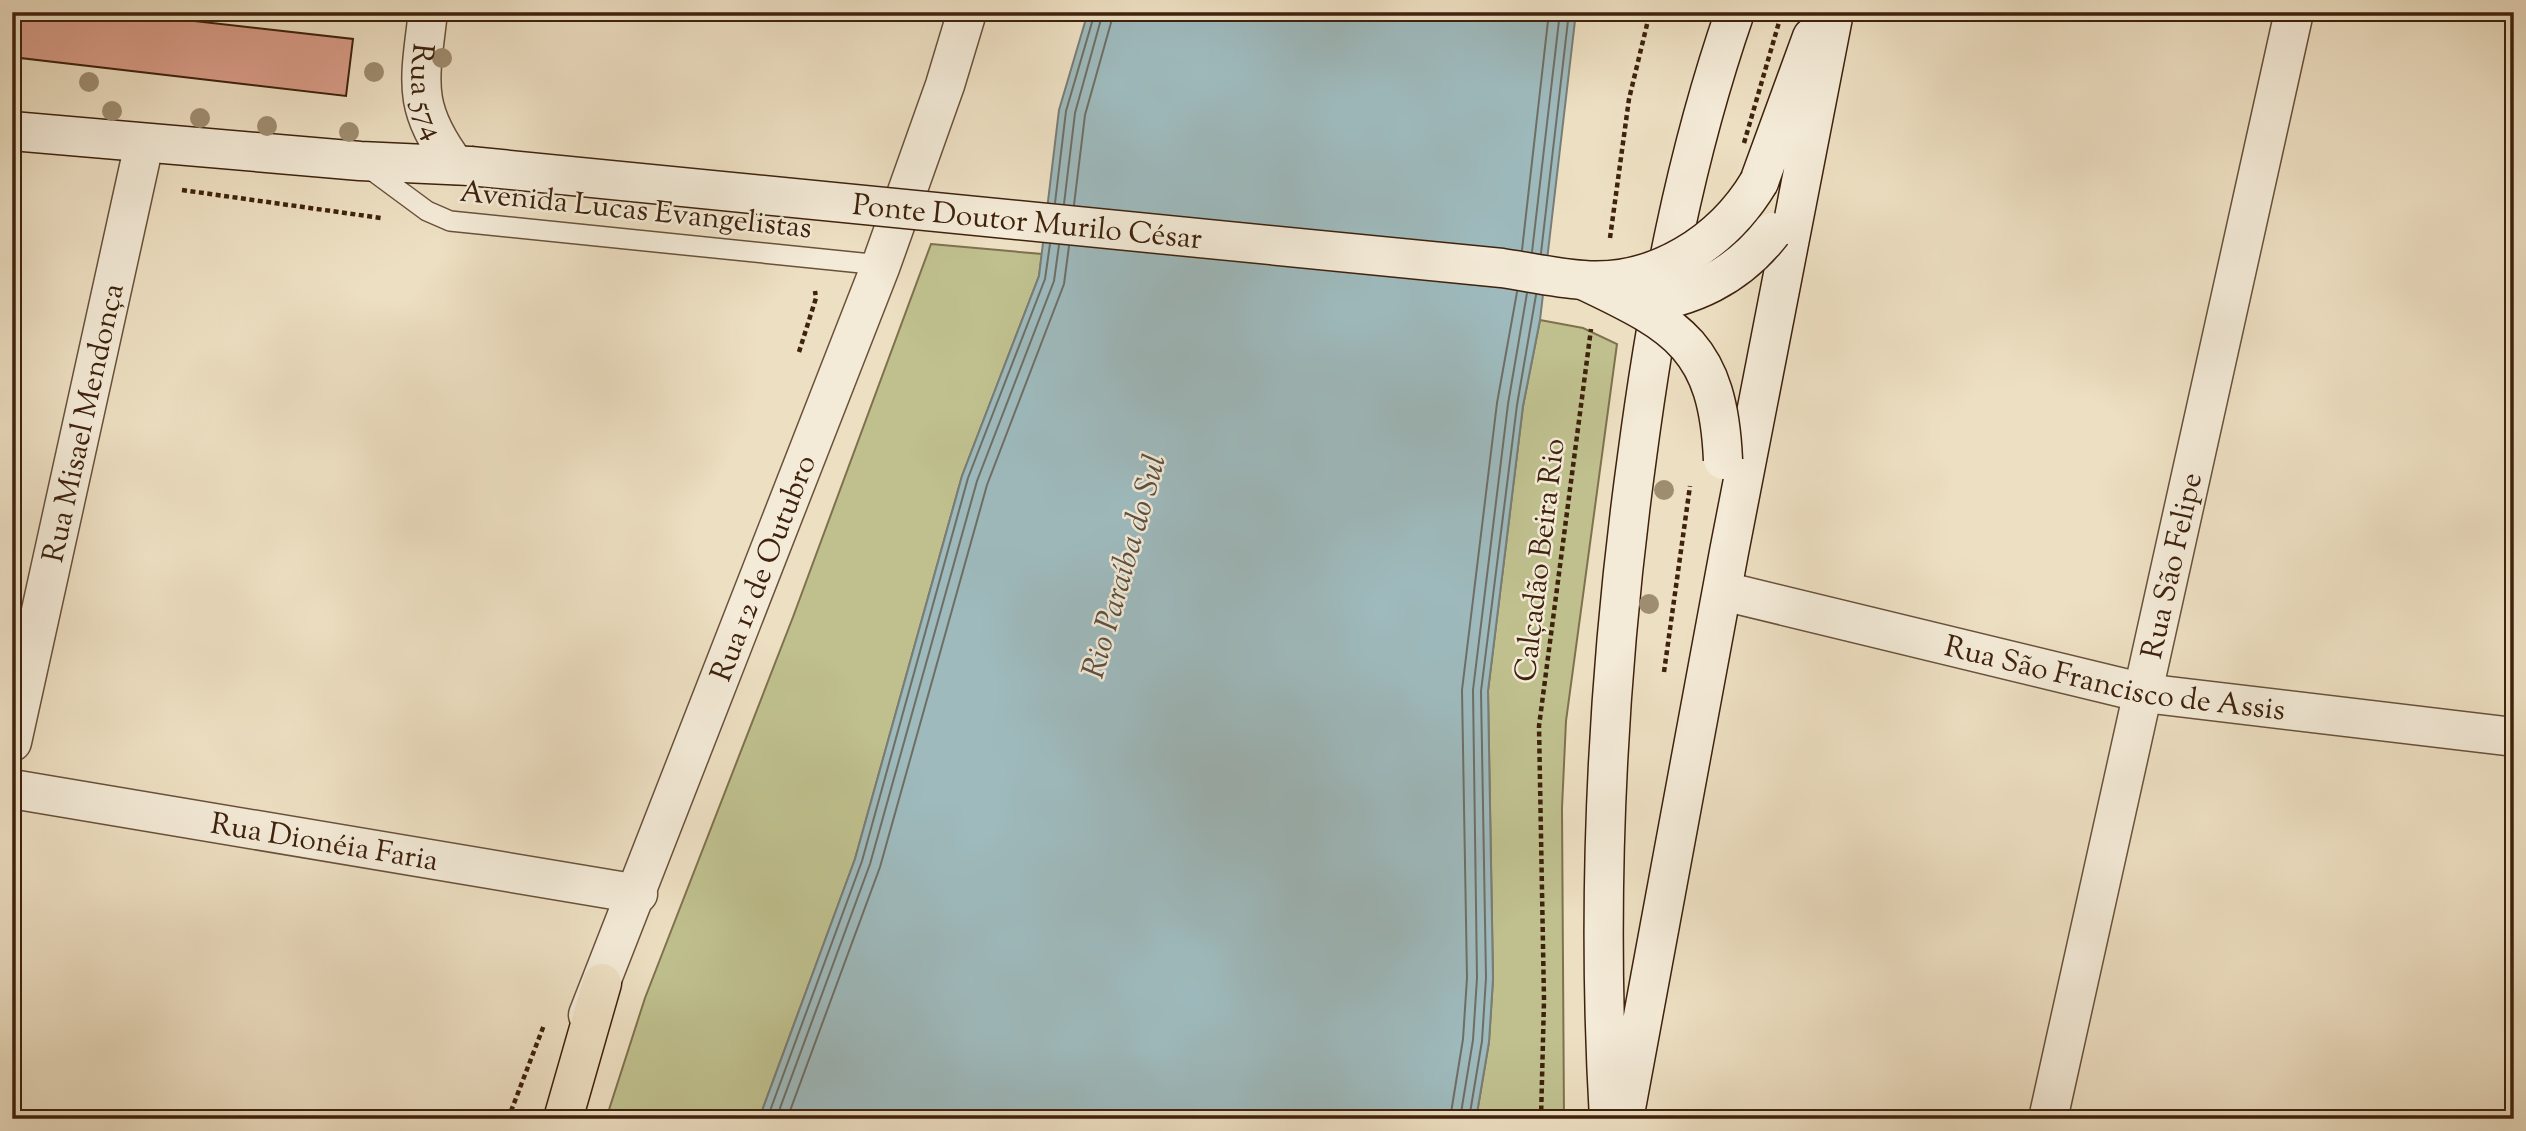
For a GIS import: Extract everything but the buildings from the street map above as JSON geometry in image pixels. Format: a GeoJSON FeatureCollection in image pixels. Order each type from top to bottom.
{"type":"FeatureCollection","features":[{"type":"Feature","properties":{"kind":"main road"},"geometry":{"type":"LineString","coordinates":[[562,1119],[602,983]]}},
{"type":"Feature","properties":{"kind":"street","name":"Rua 574"},"geometry":{"type":"LineString","coordinates":[[428,12],[421,68],[423,106],[435,138],[462,166]]}},
{"type":"Feature","properties":{"kind":"street","name":"Rua 12 de Outubro"},"geometry":{"type":"LineString","coordinates":[[545,1119],[638,894],[881,265],[945,86],[967,12]]}},
{"type":"Feature","properties":{"kind":"street"},"geometry":{"type":"LineString","coordinates":[[1609,1119],[1602,1015],[1602,905],[1608,734],[1624,549],[1652,345],[1682,195],[1713,74],[1735,12]]}},
{"type":"Feature","properties":{"kind":"street"},"geometry":{"type":"LineString","coordinates":[[1589,298],[1686,256],[1724,228],[1759,182],[1822,12]]}},
{"type":"Feature","properties":{"kind":"street"},"geometry":{"type":"LineString","coordinates":[[1624,1119],[1729,552],[1834,12]]}},
{"type":"Feature","properties":{"kind":"street","name":"Rua São Felipe"},"geometry":{"type":"LineString","coordinates":[[2048,1119],[2294,12]]}},
{"type":"Feature","properties":{"kind":"street","name":"Ponte Doutor Murilo César"},"geometry":{"type":"LineString","coordinates":[[12,131],[360,161],[462,166],[1502,268],[1589,298]]}},
{"type":"Feature","properties":{"kind":"street","name":"Rua Misael Mendonça"},"geometry":{"type":"LineString","coordinates":[[12,742],[144,144]]}},
{"type":"Feature","properties":{"kind":"street"},"geometry":{"type":"LineString","coordinates":[[1589,298],[1636,305],[1671,300],[1713,284],[1745,262],[1772,232],[1803,174]]}},
{"type":"Feature","properties":{"kind":"street"},"geometry":{"type":"LineString","coordinates":[[1636,305],[1679,335],[1703,363],[1719,407],[1707,469],[1729,552]]}},
{"type":"Feature","properties":{"kind":"street","name":"Rua São Francisco de Assis"},"geometry":{"type":"LineString","coordinates":[[1723,590],[2144,693],[2514,737]]}},
{"type":"Feature","properties":{"kind":"street","name":"Rua Dionéia Faria"},"geometry":{"type":"LineString","coordinates":[[12,789],[638,894]]}},
{"type":"Feature","properties":{"kind":"lane","name":"Avenida Lucas Evangelistas"},"geometry":{"type":"LineString","coordinates":[[360,161],[427,211],[450,221],[881,265]]}},
{"type":"Feature","properties":{"kind":"path"},"geometry":{"type":"LineString","coordinates":[[1610,241],[1629,99],[1650,12]]}},
{"type":"Feature","properties":{"kind":"path"},"geometry":{"type":"LineString","coordinates":[[1743,146],[1782,12]]}},
{"type":"Feature","properties":{"kind":"path"},"geometry":{"type":"LineString","coordinates":[[134,184],[388,219]]}},
{"type":"Feature","properties":{"kind":"path"},"geometry":{"type":"LineString","coordinates":[[796,361],[816,298],[811,280]]}},
{"type":"Feature","properties":{"kind":"path","name":"Calçadão Beira Rio"},"geometry":{"type":"LineString","coordinates":[[1541,1119],[1544,1000],[1539,726],[1589,298]]}},
{"type":"Feature","properties":{"kind":"path"},"geometry":{"type":"LineString","coordinates":[[1664,672],[1707,469]]}},
{"type":"Feature","properties":{"kind":"green space"},"geometry":{"type":"Polygon","coordinates":[[[931,244],[1042,254],[1039,276],[962,476],[855,859],[759,1119],[606,1119],[645,998],[793,617],[931,244]]]}},
{"type":"Feature","properties":{"kind":"green space"},"geometry":{"type":"Polygon","coordinates":[[[1540,320],[1583,328],[1617,344],[1566,721],[1562,808],[1564,1119],[1476,1119],[1489,1042],[1493,979],[1488,691],[1523,406],[1540,320]]]}},
{"type":"Feature","properties":{"kind":"water","name":"Rio Paraíba do Sul"},"geometry":{"type":"Polygon","coordinates":[[[1088,12],[1576,12],[1540,320],[1523,406],[1488,691],[1493,979],[1489,1042],[1476,1119],[759,1119],[855,859],[962,476],[1039,276],[1059,110],[1088,12]]]}}]}
